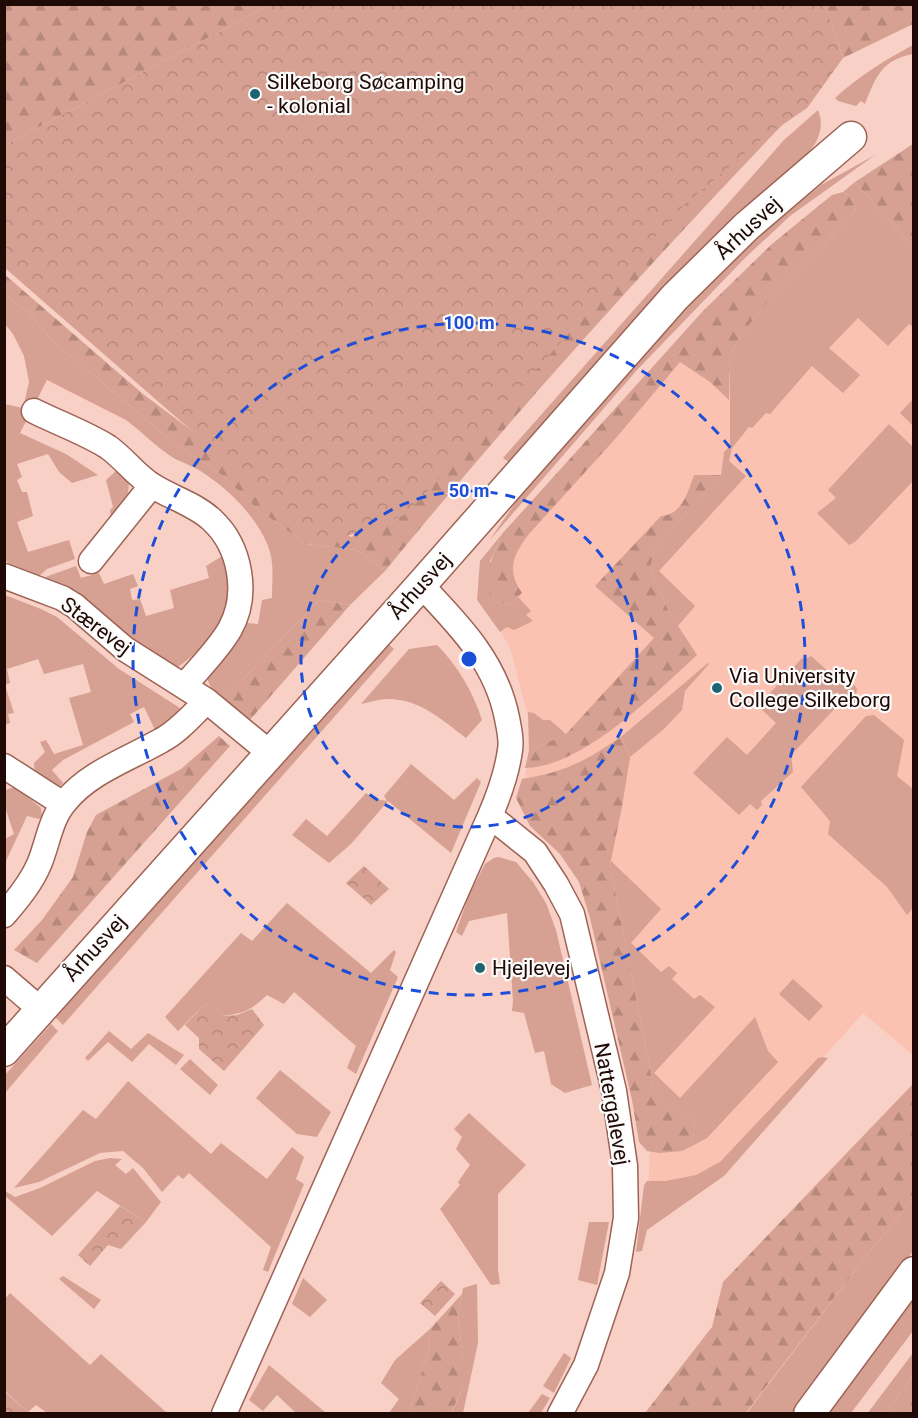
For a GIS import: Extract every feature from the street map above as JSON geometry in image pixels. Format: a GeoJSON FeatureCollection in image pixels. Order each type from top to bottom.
{"type":"FeatureCollection","features":[{"type":"Feature","properties":{"kind":"street","name":"Århusvej"},"geometry":{"type":"LineString","coordinates":[[4,1051],[675,297],[746,227],[851,137]]}},
{"type":"Feature","properties":{"kind":"street"},"geometry":{"type":"LineString","coordinates":[[34,411],[108,447],[152,485],[194,506],[212,520],[227,538],[237,560],[241,583],[238,606],[231,628],[184,686]]}},
{"type":"Feature","properties":{"kind":"street"},"geometry":{"type":"LineString","coordinates":[[91,561],[152,485]]}},
{"type":"Feature","properties":{"kind":"street","name":"Stærevej"},"geometry":{"type":"LineString","coordinates":[[4,576],[62,598],[75,606],[125,650],[207,701],[270,753]]}},
{"type":"Feature","properties":{"kind":"street"},"geometry":{"type":"LineString","coordinates":[[224,1413],[490,816],[500,791],[511,748],[498,683],[478,650],[421,585]]}},
{"type":"Feature","properties":{"kind":"street"},"geometry":{"type":"LineString","coordinates":[[4,915],[23,892],[40,863],[53,824],[63,804],[78,787],[105,770],[165,739],[207,701]]}},
{"type":"Feature","properties":{"kind":"street"},"geometry":{"type":"LineString","coordinates":[[4,766],[63,804]]}},
{"type":"Feature","properties":{"kind":"street","name":"Nattergalevej"},"geometry":{"type":"LineString","coordinates":[[490,816],[535,852],[572,914],[614,1091],[625,1166],[626,1218],[617,1273],[586,1365],[560,1413]]}},
{"type":"Feature","properties":{"kind":"street"},"geometry":{"type":"LineString","coordinates":[[4,978],[40,1009]]}},
{"type":"Feature","properties":{"kind":"street"},"geometry":{"type":"LineString","coordinates":[[809,1413],[914,1272]]}},
{"type":"Feature","properties":{"kind":"shaded area","name":"Via University College Silkeborg"},"geometry":{"type":"Polygon","coordinates":[[[913,238],[913,1055],[863,1013],[725,1167],[648,1197],[650,1144],[583,879],[523,798],[531,728],[510,648],[482,600],[504,547],[776,249],[913,238]]]}},
{"type":"Feature","properties":{"kind":"green space"},"geometry":{"type":"Polygon","coordinates":[[[5,5],[270,5],[5,145],[5,5]]]}},
{"type":"Feature","properties":{"kind":"green space"},"geometry":{"type":"Polygon","coordinates":[[[270,5],[825,5],[843,58],[807,108],[762,139],[681,208],[407,514],[323,545],[5,268],[5,145],[270,5]]]}},
{"type":"Feature","properties":{"kind":"green space"},"geometry":{"type":"Polygon","coordinates":[[[825,5],[913,5],[913,24],[843,58],[825,5]]]}},
{"type":"Feature","properties":{"kind":"green space"},"geometry":{"type":"Polygon","coordinates":[[[913,45],[913,54],[894,60],[877,77],[865,104],[861,101],[856,106],[835,98],[872,69],[913,45]]]}},
{"type":"Feature","properties":{"kind":"green space"},"geometry":{"type":"Polygon","coordinates":[[[806,100],[591,331],[486,450],[385,571],[357,550],[306,544],[256,508],[222,475],[174,443],[54,342],[29,313],[5,294],[4,274],[143,394],[317,525],[352,537],[385,503],[416,418],[806,100]]]}},
{"type":"Feature","properties":{"kind":"green space"},"geometry":{"type":"Polygon","coordinates":[[[818,110],[821,122],[819,134],[807,155],[769,188],[510,463],[503,458],[784,140],[818,110]]]}},
{"type":"Feature","properties":{"kind":"green space"},"geometry":{"type":"Polygon","coordinates":[[[913,144],[913,247],[855,182],[913,144]]]}},
{"type":"Feature","properties":{"kind":"green space"},"geometry":{"type":"Polygon","coordinates":[[[875,155],[790,216],[745,258],[637,370],[489,541],[518,499],[681,311],[777,220],[821,185],[875,155]]]}},
{"type":"Feature","properties":{"kind":"green space"},"geometry":{"type":"Polygon","coordinates":[[[855,182],[913,247],[913,327],[909,324],[888,346],[858,318],[829,348],[860,375],[843,393],[812,366],[770,414],[766,413],[752,428],[749,427],[732,448],[729,461],[746,476],[659,571],[695,606],[678,626],[669,612],[650,569],[654,550],[721,475],[724,452],[730,446],[730,354],[741,335],[771,298],[856,210],[852,198],[843,192],[855,182]]]}},
{"type":"Feature","properties":{"kind":"green space"},"geometry":{"type":"Polygon","coordinates":[[[843,192],[852,198],[856,210],[771,298],[741,335],[730,354],[729,400],[710,382],[680,362],[523,542],[513,569],[514,577],[522,593],[509,605],[493,601],[488,585],[489,568],[502,534],[703,311],[772,244],[832,195],[843,192]]]}},
{"type":"Feature","properties":{"kind":"green space"},"geometry":{"type":"Polygon","coordinates":[[[5,294],[29,313],[54,342],[174,443],[222,475],[256,508],[306,544],[357,550],[385,571],[350,605],[319,600],[224,699],[212,688],[207,674],[247,623],[258,624],[262,600],[272,598],[271,557],[266,540],[252,518],[223,487],[198,470],[169,455],[126,420],[47,380],[20,433],[66,454],[98,475],[72,483],[59,472],[48,454],[17,464],[22,477],[17,480],[22,492],[27,492],[33,516],[17,522],[28,552],[69,540],[75,559],[47,569],[38,577],[16,569],[5,560],[4,404],[23,408],[29,382],[24,356],[5,324],[5,294]]]}},
{"type":"Feature","properties":{"kind":"green space"},"geometry":{"type":"Polygon","coordinates":[[[913,399],[913,426],[900,413],[913,399]]]}},
{"type":"Feature","properties":{"kind":"green space"},"geometry":{"type":"Polygon","coordinates":[[[889,424],[913,447],[913,481],[855,542],[849,545],[817,513],[836,498],[828,490],[889,424]]]}},
{"type":"Feature","properties":{"kind":"green space"},"geometry":{"type":"Polygon","coordinates":[[[117,470],[129,481],[128,493],[111,517],[110,510],[113,507],[106,480],[117,470]]]}},
{"type":"Feature","properties":{"kind":"green space"},"geometry":{"type":"Polygon","coordinates":[[[694,475],[721,475],[654,550],[650,569],[669,612],[697,655],[640,707],[594,742],[571,755],[548,764],[525,768],[529,751],[566,734],[654,638],[595,586],[661,516],[674,512],[679,507],[694,475]]]}},
{"type":"Feature","properties":{"kind":"green space"},"geometry":{"type":"Polygon","coordinates":[[[502,534],[490,561],[493,601],[509,605],[518,597],[531,611],[526,615],[533,621],[514,630],[507,627],[500,632],[477,600],[480,561],[502,534]]]}},
{"type":"Feature","properties":{"kind":"green space"},"geometry":{"type":"Polygon","coordinates":[[[224,555],[229,589],[222,619],[204,645],[178,667],[168,666],[41,581],[48,576],[76,566],[81,578],[99,573],[104,584],[133,574],[138,586],[130,589],[132,600],[140,599],[146,616],[174,608],[170,590],[209,578],[206,566],[224,555]]]}},
{"type":"Feature","properties":{"kind":"green space"},"geometry":{"type":"Polygon","coordinates":[[[5,595],[57,617],[119,669],[180,708],[175,717],[156,732],[144,707],[130,714],[134,722],[63,760],[52,770],[63,783],[60,786],[51,787],[35,776],[34,763],[45,752],[40,742],[46,740],[54,754],[83,745],[69,698],[91,692],[83,664],[44,674],[38,659],[7,669],[10,683],[5,685],[5,595]]]}},
{"type":"Feature","properties":{"kind":"green space"},"geometry":{"type":"Polygon","coordinates":[[[319,600],[350,605],[249,721],[224,699],[319,600]]]}},
{"type":"Feature","properties":{"kind":"green space"},"geometry":{"type":"Polygon","coordinates":[[[385,641],[394,649],[63,1025],[55,1017],[385,641]]]}},
{"type":"Feature","properties":{"kind":"green space"},"geometry":{"type":"Polygon","coordinates":[[[437,645],[464,680],[482,720],[466,738],[430,712],[410,703],[388,699],[361,704],[409,649],[437,645]]]}},
{"type":"Feature","properties":{"kind":"green space"},"geometry":{"type":"Polygon","coordinates":[[[811,656],[847,688],[853,684],[857,688],[855,705],[852,708],[837,692],[835,694],[842,701],[791,755],[793,772],[761,801],[762,805],[757,810],[750,804],[739,815],[693,773],[727,737],[747,755],[776,723],[758,706],[802,658],[804,660],[811,656]]]}},
{"type":"Feature","properties":{"kind":"green space"},"geometry":{"type":"Polygon","coordinates":[[[708,663],[685,691],[682,710],[664,729],[630,757],[621,737],[708,663]]]}},
{"type":"Feature","properties":{"kind":"green space"},"geometry":{"type":"Polygon","coordinates":[[[5,685],[14,713],[8,714],[10,723],[5,725],[5,685]]]}},
{"type":"Feature","properties":{"kind":"green space"},"geometry":{"type":"Polygon","coordinates":[[[528,712],[534,713],[543,720],[550,720],[566,734],[529,751],[528,712]]]}},
{"type":"Feature","properties":{"kind":"green space"},"geometry":{"type":"Polygon","coordinates":[[[874,715],[904,740],[897,776],[913,789],[913,908],[907,915],[887,887],[828,834],[830,821],[801,787],[866,716],[874,715]]]}},
{"type":"Feature","properties":{"kind":"green space"},"geometry":{"type":"Polygon","coordinates":[[[219,736],[230,746],[37,963],[14,950],[42,920],[73,877],[87,832],[96,815],[181,769],[219,736]]]}},
{"type":"Feature","properties":{"kind":"green space"},"geometry":{"type":"Polygon","coordinates":[[[621,737],[630,757],[610,865],[654,1090],[670,1108],[695,1122],[692,1146],[682,1151],[659,1153],[647,1151],[639,1142],[632,1100],[590,918],[579,882],[560,854],[530,826],[516,798],[522,779],[563,769],[597,753],[621,737]]]}},
{"type":"Feature","properties":{"kind":"green space"},"geometry":{"type":"Polygon","coordinates":[[[411,764],[454,800],[477,778],[481,782],[451,853],[388,801],[351,844],[329,863],[292,835],[306,819],[327,836],[366,793],[375,799],[387,801],[384,796],[411,764]]]}},
{"type":"Feature","properties":{"kind":"green space"},"geometry":{"type":"Polygon","coordinates":[[[15,787],[41,808],[42,817],[39,819],[27,816],[5,863],[5,839],[14,834],[5,807],[5,790],[15,787]]]}},
{"type":"Feature","properties":{"kind":"green space"},"geometry":{"type":"Polygon","coordinates":[[[498,857],[516,862],[533,882],[546,903],[556,930],[592,1085],[565,1093],[551,1084],[544,1051],[535,1053],[524,1013],[512,1011],[507,913],[469,921],[462,936],[456,932],[469,895],[485,864],[498,857]]]}},
{"type":"Feature","properties":{"kind":"green space"},"geometry":{"type":"Polygon","coordinates":[[[611,861],[661,909],[631,943],[661,972],[669,966],[677,973],[672,979],[694,999],[700,995],[715,1007],[654,1073],[680,1098],[755,1017],[768,1051],[778,1062],[707,1138],[692,1146],[695,1122],[670,1108],[654,1090],[611,861]]]}},
{"type":"Feature","properties":{"kind":"green space"},"geometry":{"type":"Polygon","coordinates":[[[364,866],[389,889],[371,905],[346,883],[364,866]]]}},
{"type":"Feature","properties":{"kind":"green space"},"geometry":{"type":"Polygon","coordinates":[[[287,903],[371,973],[394,950],[396,952],[390,970],[398,977],[356,1074],[347,1068],[356,1046],[294,992],[284,1004],[267,995],[247,1010],[229,1015],[221,1016],[205,1004],[178,1031],[165,1017],[241,933],[252,941],[287,903]]]}},
{"type":"Feature","properties":{"kind":"green space"},"geometry":{"type":"Polygon","coordinates":[[[793,979],[823,1006],[809,1021],[779,994],[793,979]]]}},
{"type":"Feature","properties":{"kind":"green space"},"geometry":{"type":"Polygon","coordinates":[[[205,1004],[222,1016],[237,1015],[252,1009],[264,1025],[224,1071],[199,1049],[199,1038],[185,1025],[205,1004]]]}},
{"type":"Feature","properties":{"kind":"green space"},"geometry":{"type":"Polygon","coordinates":[[[51,1024],[58,1031],[5,1093],[5,1075],[51,1024]]]}},
{"type":"Feature","properties":{"kind":"green space"},"geometry":{"type":"Polygon","coordinates":[[[109,1031],[131,1049],[148,1033],[184,1055],[176,1065],[149,1044],[132,1062],[108,1042],[88,1061],[85,1058],[109,1031]]]}},
{"type":"Feature","properties":{"kind":"green space"},"geometry":{"type":"Polygon","coordinates":[[[818,1058],[828,1058],[724,1176],[647,1230],[642,1251],[636,1252],[644,1185],[647,1181],[666,1181],[696,1175],[720,1162],[818,1058]]]}},
{"type":"Feature","properties":{"kind":"green space"},"geometry":{"type":"Polygon","coordinates":[[[190,1059],[218,1085],[210,1095],[180,1069],[190,1059]]]}},
{"type":"Feature","properties":{"kind":"green space"},"geometry":{"type":"Polygon","coordinates":[[[280,1070],[331,1112],[317,1137],[297,1134],[256,1098],[280,1070]]]}},
{"type":"Feature","properties":{"kind":"green space"},"geometry":{"type":"Polygon","coordinates":[[[128,1081],[211,1154],[221,1143],[267,1179],[292,1147],[304,1157],[296,1179],[304,1184],[268,1272],[263,1270],[271,1247],[189,1173],[183,1179],[178,1175],[162,1192],[143,1168],[123,1151],[100,1153],[39,1182],[14,1188],[83,1110],[96,1119],[128,1081]]]}},
{"type":"Feature","properties":{"kind":"green space"},"geometry":{"type":"Polygon","coordinates":[[[913,1084],[913,1199],[867,1255],[746,1413],[645,1413],[712,1327],[723,1282],[913,1084]]]}},
{"type":"Feature","properties":{"kind":"green space"},"geometry":{"type":"Polygon","coordinates":[[[469,1113],[526,1165],[498,1194],[500,1284],[491,1285],[440,1209],[460,1185],[458,1182],[470,1165],[456,1149],[462,1137],[454,1129],[469,1113]]]}},
{"type":"Feature","properties":{"kind":"green space"},"geometry":{"type":"Polygon","coordinates":[[[110,1158],[122,1159],[115,1165],[126,1174],[133,1168],[161,1202],[146,1222],[97,1191],[52,1236],[5,1196],[5,1191],[15,1197],[40,1188],[95,1161],[110,1158]]]}},
{"type":"Feature","properties":{"kind":"green space"},"geometry":{"type":"Polygon","coordinates":[[[913,1199],[913,1251],[792,1413],[746,1414],[867,1255],[913,1199]]]}},
{"type":"Feature","properties":{"kind":"green space"},"geometry":{"type":"Polygon","coordinates":[[[120,1206],[146,1222],[121,1249],[108,1245],[90,1266],[78,1255],[120,1206]]]}},
{"type":"Feature","properties":{"kind":"green space"},"geometry":{"type":"Polygon","coordinates":[[[589,1222],[609,1222],[597,1285],[578,1280],[589,1222]]]}},
{"type":"Feature","properties":{"kind":"green space"},"geometry":{"type":"Polygon","coordinates":[[[63,1276],[101,1300],[94,1309],[59,1279],[63,1276]]]}},
{"type":"Feature","properties":{"kind":"green space"},"geometry":{"type":"Polygon","coordinates":[[[303,1278],[327,1300],[310,1317],[292,1304],[303,1278]]]}},
{"type":"Feature","properties":{"kind":"green space"},"geometry":{"type":"Polygon","coordinates":[[[441,1281],[455,1294],[435,1316],[420,1303],[441,1281]]]}},
{"type":"Feature","properties":{"kind":"green space"},"geometry":{"type":"Polygon","coordinates":[[[477,1284],[478,1343],[463,1413],[451,1414],[463,1387],[463,1359],[458,1317],[463,1288],[477,1284]]]}},
{"type":"Feature","properties":{"kind":"green space"},"geometry":{"type":"Polygon","coordinates":[[[10,1293],[90,1365],[101,1354],[167,1413],[47,1413],[36,1405],[28,1412],[5,1391],[5,1299],[10,1293]]]}},
{"type":"Feature","properties":{"kind":"green space"},"geometry":{"type":"Polygon","coordinates":[[[462,1294],[458,1317],[463,1359],[463,1387],[451,1413],[409,1413],[428,1352],[430,1329],[462,1294]]]}},
{"type":"Feature","properties":{"kind":"green space"},"geometry":{"type":"Polygon","coordinates":[[[913,1294],[913,1331],[851,1413],[826,1414],[913,1294]]]}},
{"type":"Feature","properties":{"kind":"green space"},"geometry":{"type":"Polygon","coordinates":[[[430,1329],[428,1352],[409,1413],[389,1413],[399,1399],[381,1383],[395,1360],[430,1329]]]}},
{"type":"Feature","properties":{"kind":"green space"},"geometry":{"type":"Polygon","coordinates":[[[564,1353],[571,1358],[554,1393],[543,1386],[564,1353]]]}},
{"type":"Feature","properties":{"kind":"green space"},"geometry":{"type":"Polygon","coordinates":[[[913,1353],[913,1375],[886,1413],[867,1414],[913,1353]]]}},
{"type":"Feature","properties":{"kind":"green space"},"geometry":{"type":"Polygon","coordinates":[[[269,1365],[326,1413],[296,1413],[277,1395],[263,1411],[249,1400],[269,1365]]]}},
{"type":"Feature","properties":{"kind":"green space"},"geometry":{"type":"Polygon","coordinates":[[[913,1375],[913,1413],[886,1413],[913,1375]]]}},
{"type":"Feature","properties":{"kind":"green space"},"geometry":{"type":"Polygon","coordinates":[[[4,1391],[28,1412],[30,1413],[5,1413],[4,1391]]]}},
{"type":"Feature","properties":{"kind":"green space"},"geometry":{"type":"Polygon","coordinates":[[[542,1394],[550,1398],[541,1413],[528,1413],[542,1394]]]}},
{"type":"Feature","properties":{"kind":"place","name":"Silkeborg Søcamping - kolonial"},"geometry":{"type":"Point","coordinates":[255,94]}},
{"type":"Feature","properties":{"kind":"place","name":"Via University College Silkeborg"},"geometry":{"type":"Point","coordinates":[717,688]}},
{"type":"Feature","properties":{"kind":"place","name":"Hjejlevej"},"geometry":{"type":"Point","coordinates":[480,968]}}]}
